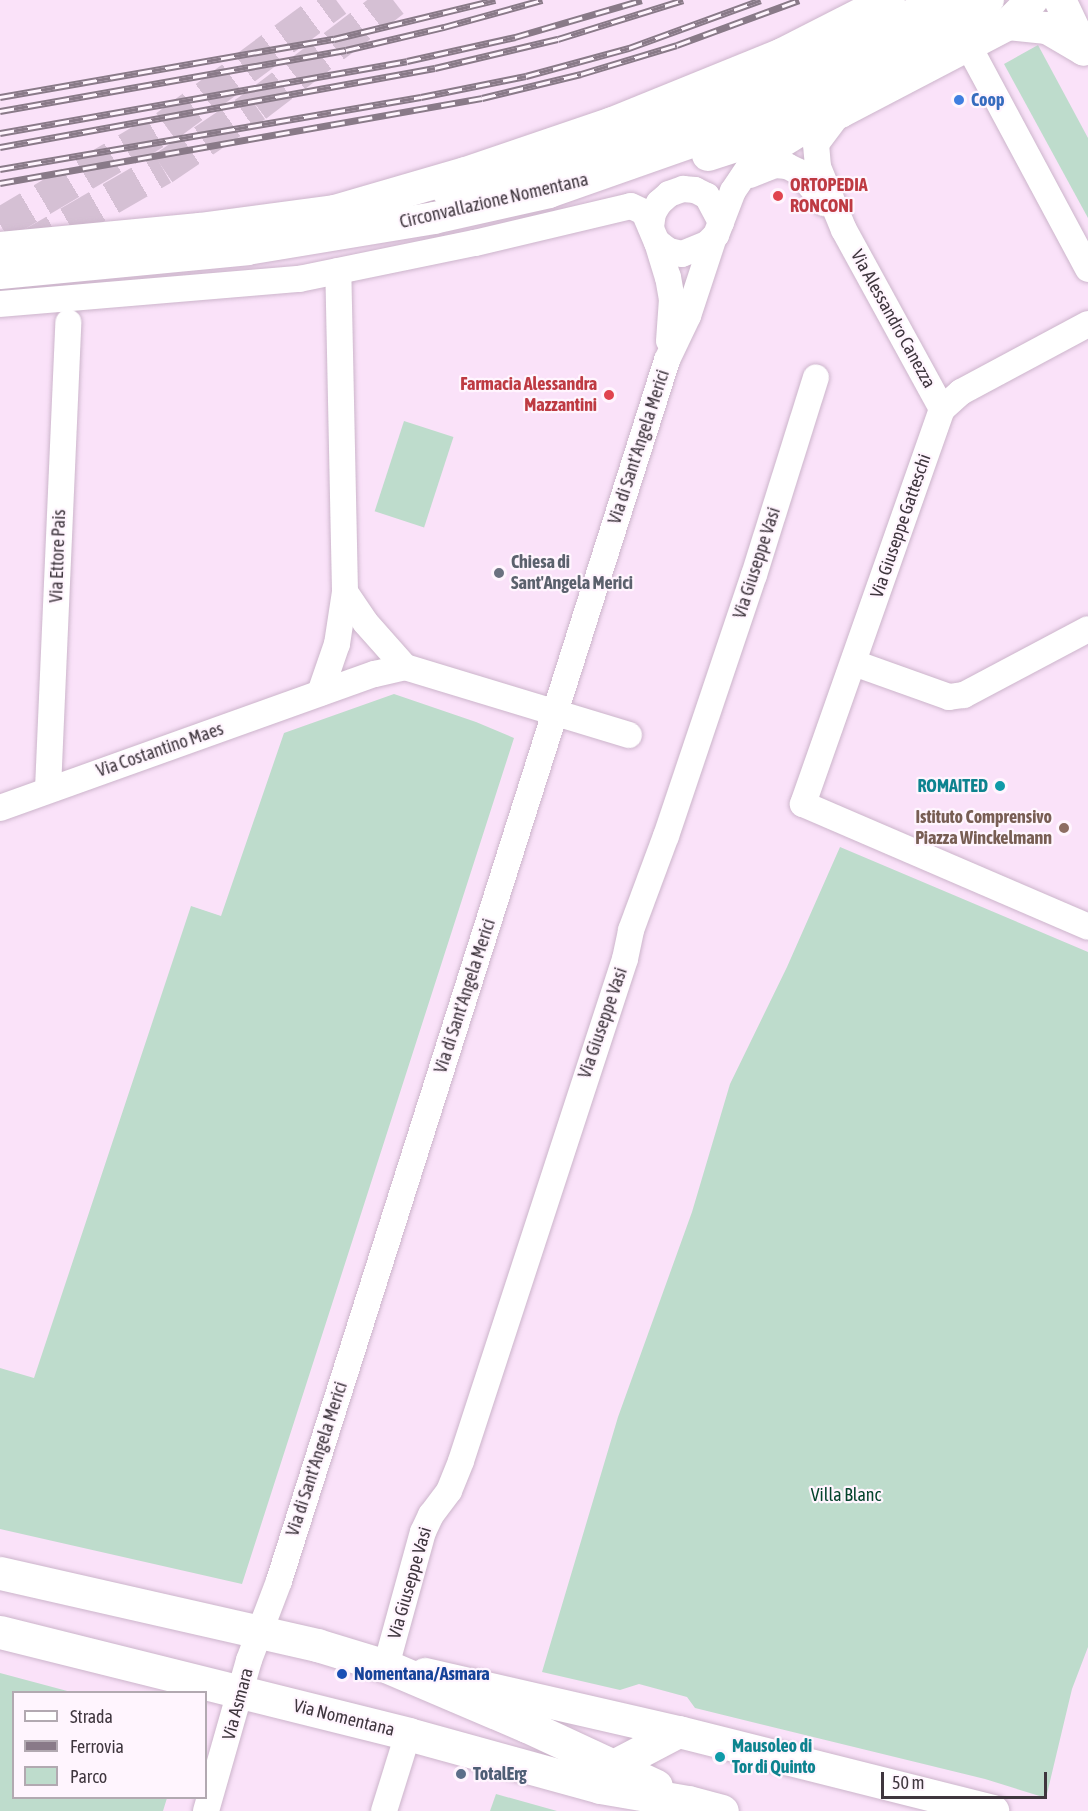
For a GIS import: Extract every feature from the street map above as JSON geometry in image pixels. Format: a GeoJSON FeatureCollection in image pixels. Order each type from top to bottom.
{"type":"FeatureCollection","features":[{"type":"Feature","properties":{"kind":"main road"},"geometry":{"type":"LineString","coordinates":[[334,211],[465,173],[612,123],[782,54],[888,0]]}},
{"type":"Feature","properties":{"kind":"main road","name":"Circonvallazione Nomentana"},"geometry":{"type":"LineString","coordinates":[[0,248],[199,229],[334,211]]}},
{"type":"Feature","properties":{"kind":"main road","name":"Via Nomentana"},"geometry":{"type":"LineString","coordinates":[[0,1573],[259,1631],[386,1666],[527,1726],[688,1802]]}},
{"type":"Feature","properties":{"kind":"main road","name":"Via Nomentana"},"geometry":{"type":"LineString","coordinates":[[0,1632],[408,1734],[600,1786],[688,1802],[722,1811]]}},
{"type":"Feature","properties":{"kind":"street","name":"Circonvallazione Nomentana"},"geometry":{"type":"LineString","coordinates":[[334,211],[470,187],[565,163],[616,147],[714,110],[821,63],[940,0]]}},
{"type":"Feature","properties":{"kind":"street","name":"Circonvallazione Nomentana"},"geometry":{"type":"LineString","coordinates":[[0,273],[247,249],[434,218],[549,192],[711,135],[816,90],[988,0]]}},
{"type":"Feature","properties":{"kind":"street"},"geometry":{"type":"LineString","coordinates":[[717,231],[733,191],[759,159],[831,116],[968,45],[1008,12],[1032,0]]}},
{"type":"Feature","properties":{"kind":"street"},"geometry":{"type":"LineString","coordinates":[[1060,0],[1085,54]]}},
{"type":"Feature","properties":{"kind":"street"},"geometry":{"type":"LineString","coordinates":[[1008,12],[1055,31],[1085,54]]}},
{"type":"Feature","properties":{"kind":"street"},"geometry":{"type":"LineString","coordinates":[[968,45],[1088,269]]}},
{"type":"Feature","properties":{"kind":"street"},"geometry":{"type":"LineString","coordinates":[[549,192],[589,187],[655,171],[831,116]]}},
{"type":"Feature","properties":{"kind":"street","name":"Via Alessandro Canezza"},"geometry":{"type":"LineString","coordinates":[[831,116],[815,150],[818,167],[844,230],[942,409]]}},
{"type":"Feature","properties":{"kind":"street","name":"Via Alessandro Canezza"},"geometry":{"type":"LineString","coordinates":[[741,180],[775,165],[793,168],[815,190],[844,230]]}},
{"type":"Feature","properties":{"kind":"street"},"geometry":{"type":"LineString","coordinates":[[654,234],[653,213],[659,203],[669,194],[683,189],[695,190],[707,196],[717,210],[717,231]]}},
{"type":"Feature","properties":{"kind":"street","name":"Circonvallazione Nomentana"},"geometry":{"type":"LineString","coordinates":[[0,304],[256,284],[338,271],[475,243],[623,206],[639,208],[654,234],[669,251],[682,254],[694,251],[717,231]]}},
{"type":"Feature","properties":{"kind":"street","name":"Via di Sant'Angela Merici"},"geometry":{"type":"LineString","coordinates":[[259,1631],[279,1581],[667,360],[685,323],[717,231]]}},
{"type":"Feature","properties":{"kind":"street","name":"Via di Sant'Angela Merici"},"geometry":{"type":"LineString","coordinates":[[654,234],[672,299],[667,360]]}},
{"type":"Feature","properties":{"kind":"street"},"geometry":{"type":"LineString","coordinates":[[320,693],[337,644],[345,592],[338,271]]}},
{"type":"Feature","properties":{"kind":"street","name":"Via Ettore Pais"},"geometry":{"type":"LineString","coordinates":[[48,789],[68,322]]}},
{"type":"Feature","properties":{"kind":"street"},"geometry":{"type":"LineString","coordinates":[[942,409],[961,392],[1088,324]]}},
{"type":"Feature","properties":{"kind":"street","name":"Via Giuseppe Vasi"},"geometry":{"type":"LineString","coordinates":[[386,1666],[426,1526],[449,1491],[461,1461],[625,959],[631,930],[666,836],[746,597],[816,377]]}},
{"type":"Feature","properties":{"kind":"street","name":"Via Giuseppe Gatteschi"},"geometry":{"type":"LineString","coordinates":[[942,409],[803,804],[1088,927]]}},
{"type":"Feature","properties":{"kind":"street"},"geometry":{"type":"LineString","coordinates":[[345,592],[365,622],[405,667],[629,735]]}},
{"type":"Feature","properties":{"kind":"street"},"geometry":{"type":"LineString","coordinates":[[854,663],[949,698],[963,695],[1088,629]]}},
{"type":"Feature","properties":{"kind":"street","name":"Via Costantino Maes"},"geometry":{"type":"LineString","coordinates":[[0,808],[320,693],[375,674],[405,667]]}},
{"type":"Feature","properties":{"kind":"street","name":"Via Asmara"},"geometry":{"type":"LineString","coordinates":[[206,1811],[259,1631]]}},
{"type":"Feature","properties":{"kind":"street","name":"Via Nomentana"},"geometry":{"type":"LineString","coordinates":[[386,1666],[679,1732],[993,1811]]}},
{"type":"Feature","properties":{"kind":"street"},"geometry":{"type":"LineString","coordinates":[[491,1688],[527,1726]]}},
{"type":"Feature","properties":{"kind":"street"},"geometry":{"type":"LineString","coordinates":[[614,1766],[679,1732]]}},
{"type":"Feature","properties":{"kind":"street"},"geometry":{"type":"LineString","coordinates":[[384,1811],[408,1734]]}},
{"type":"Feature","properties":{"kind":"green space"},"geometry":{"type":"Polygon","coordinates":[[[1038,45],[1088,138],[1088,218],[1004,64],[1038,45]]]}},
{"type":"Feature","properties":{"kind":"green space"},"geometry":{"type":"Polygon","coordinates":[[[404,421],[453,437],[424,527],[375,511],[404,421]]]}},
{"type":"Feature","properties":{"kind":"green space"},"geometry":{"type":"Polygon","coordinates":[[[394,694],[476,722],[514,738],[242,1584],[0,1529],[0,1368],[34,1378],[191,906],[221,916],[284,733],[394,694]]]}},
{"type":"Feature","properties":{"kind":"green space","name":"Villa Blanc"},"geometry":{"type":"Polygon","coordinates":[[[840,847],[1088,952],[1088,1647],[1072,1689],[1046,1798],[985,1779],[695,1708],[687,1697],[639,1684],[620,1690],[542,1672],[618,1417],[692,1212],[730,1084],[787,967],[840,847]]]}},
{"type":"Feature","properties":{"kind":"green space"},"geometry":{"type":"Polygon","coordinates":[[[0,1673],[67,1691],[12,1691],[12,1799],[167,1799],[163,1811],[0,1811],[0,1673]]]}},
{"type":"Feature","properties":{"kind":"green space"},"geometry":{"type":"Polygon","coordinates":[[[496,1794],[557,1811],[490,1811],[496,1794]]]}},
{"type":"Feature","properties":{"kind":"tunnel"},"geometry":{"type":"LineString","coordinates":[[0,224],[166,126],[336,0]]}},
{"type":"Feature","properties":{"kind":"tunnel"},"geometry":{"type":"LineString","coordinates":[[26,247],[163,168],[256,105],[394,0]]}},
{"type":"Feature","properties":{"kind":"railway"},"geometry":{"type":"LineString","coordinates":[[0,97],[334,39],[495,0]]}},
{"type":"Feature","properties":{"kind":"railway"},"geometry":{"type":"LineString","coordinates":[[0,111],[346,50],[444,27],[542,0]]}},
{"type":"Feature","properties":{"kind":"railway"},"geometry":{"type":"LineString","coordinates":[[0,133],[407,61],[515,37],[642,0]]}},
{"type":"Feature","properties":{"kind":"railway"},"geometry":{"type":"LineString","coordinates":[[0,147],[435,68],[558,39],[683,0]]}},
{"type":"Feature","properties":{"kind":"railway"},"geometry":{"type":"LineString","coordinates":[[0,169],[421,97],[526,76],[629,48],[761,0]]}},
{"type":"Feature","properties":{"kind":"railway"},"geometry":{"type":"LineString","coordinates":[[0,183],[482,98],[581,74],[677,45],[799,0]]}},
{"type":"Feature","properties":{"kind":"place","name":"Coop"},"geometry":{"type":"Point","coordinates":[959,100]}},
{"type":"Feature","properties":{"kind":"place","name":"ORTOPEDIA RONCONI"},"geometry":{"type":"Point","coordinates":[778,196]}},
{"type":"Feature","properties":{"kind":"place","name":"Farmacia Alessandra Mazzantini"},"geometry":{"type":"Point","coordinates":[609,395]}},
{"type":"Feature","properties":{"kind":"place","name":"Chiesa di Sant'Angela Merici"},"geometry":{"type":"Point","coordinates":[499,573]}},
{"type":"Feature","properties":{"kind":"place","name":"ROMAITED"},"geometry":{"type":"Point","coordinates":[1000,786]}},
{"type":"Feature","properties":{"kind":"place","name":"Istituto Comprensivo Piazza Winckelmann"},"geometry":{"type":"Point","coordinates":[1064,828]}},
{"type":"Feature","properties":{"kind":"place","name":"Nomentana/Asmara"},"geometry":{"type":"Point","coordinates":[342,1674]}},
{"type":"Feature","properties":{"kind":"place","name":"Mausoleo di Tor di Quinto"},"geometry":{"type":"Point","coordinates":[720,1757]}},
{"type":"Feature","properties":{"kind":"place","name":"TotalErg"},"geometry":{"type":"Point","coordinates":[461,1774]}}]}
